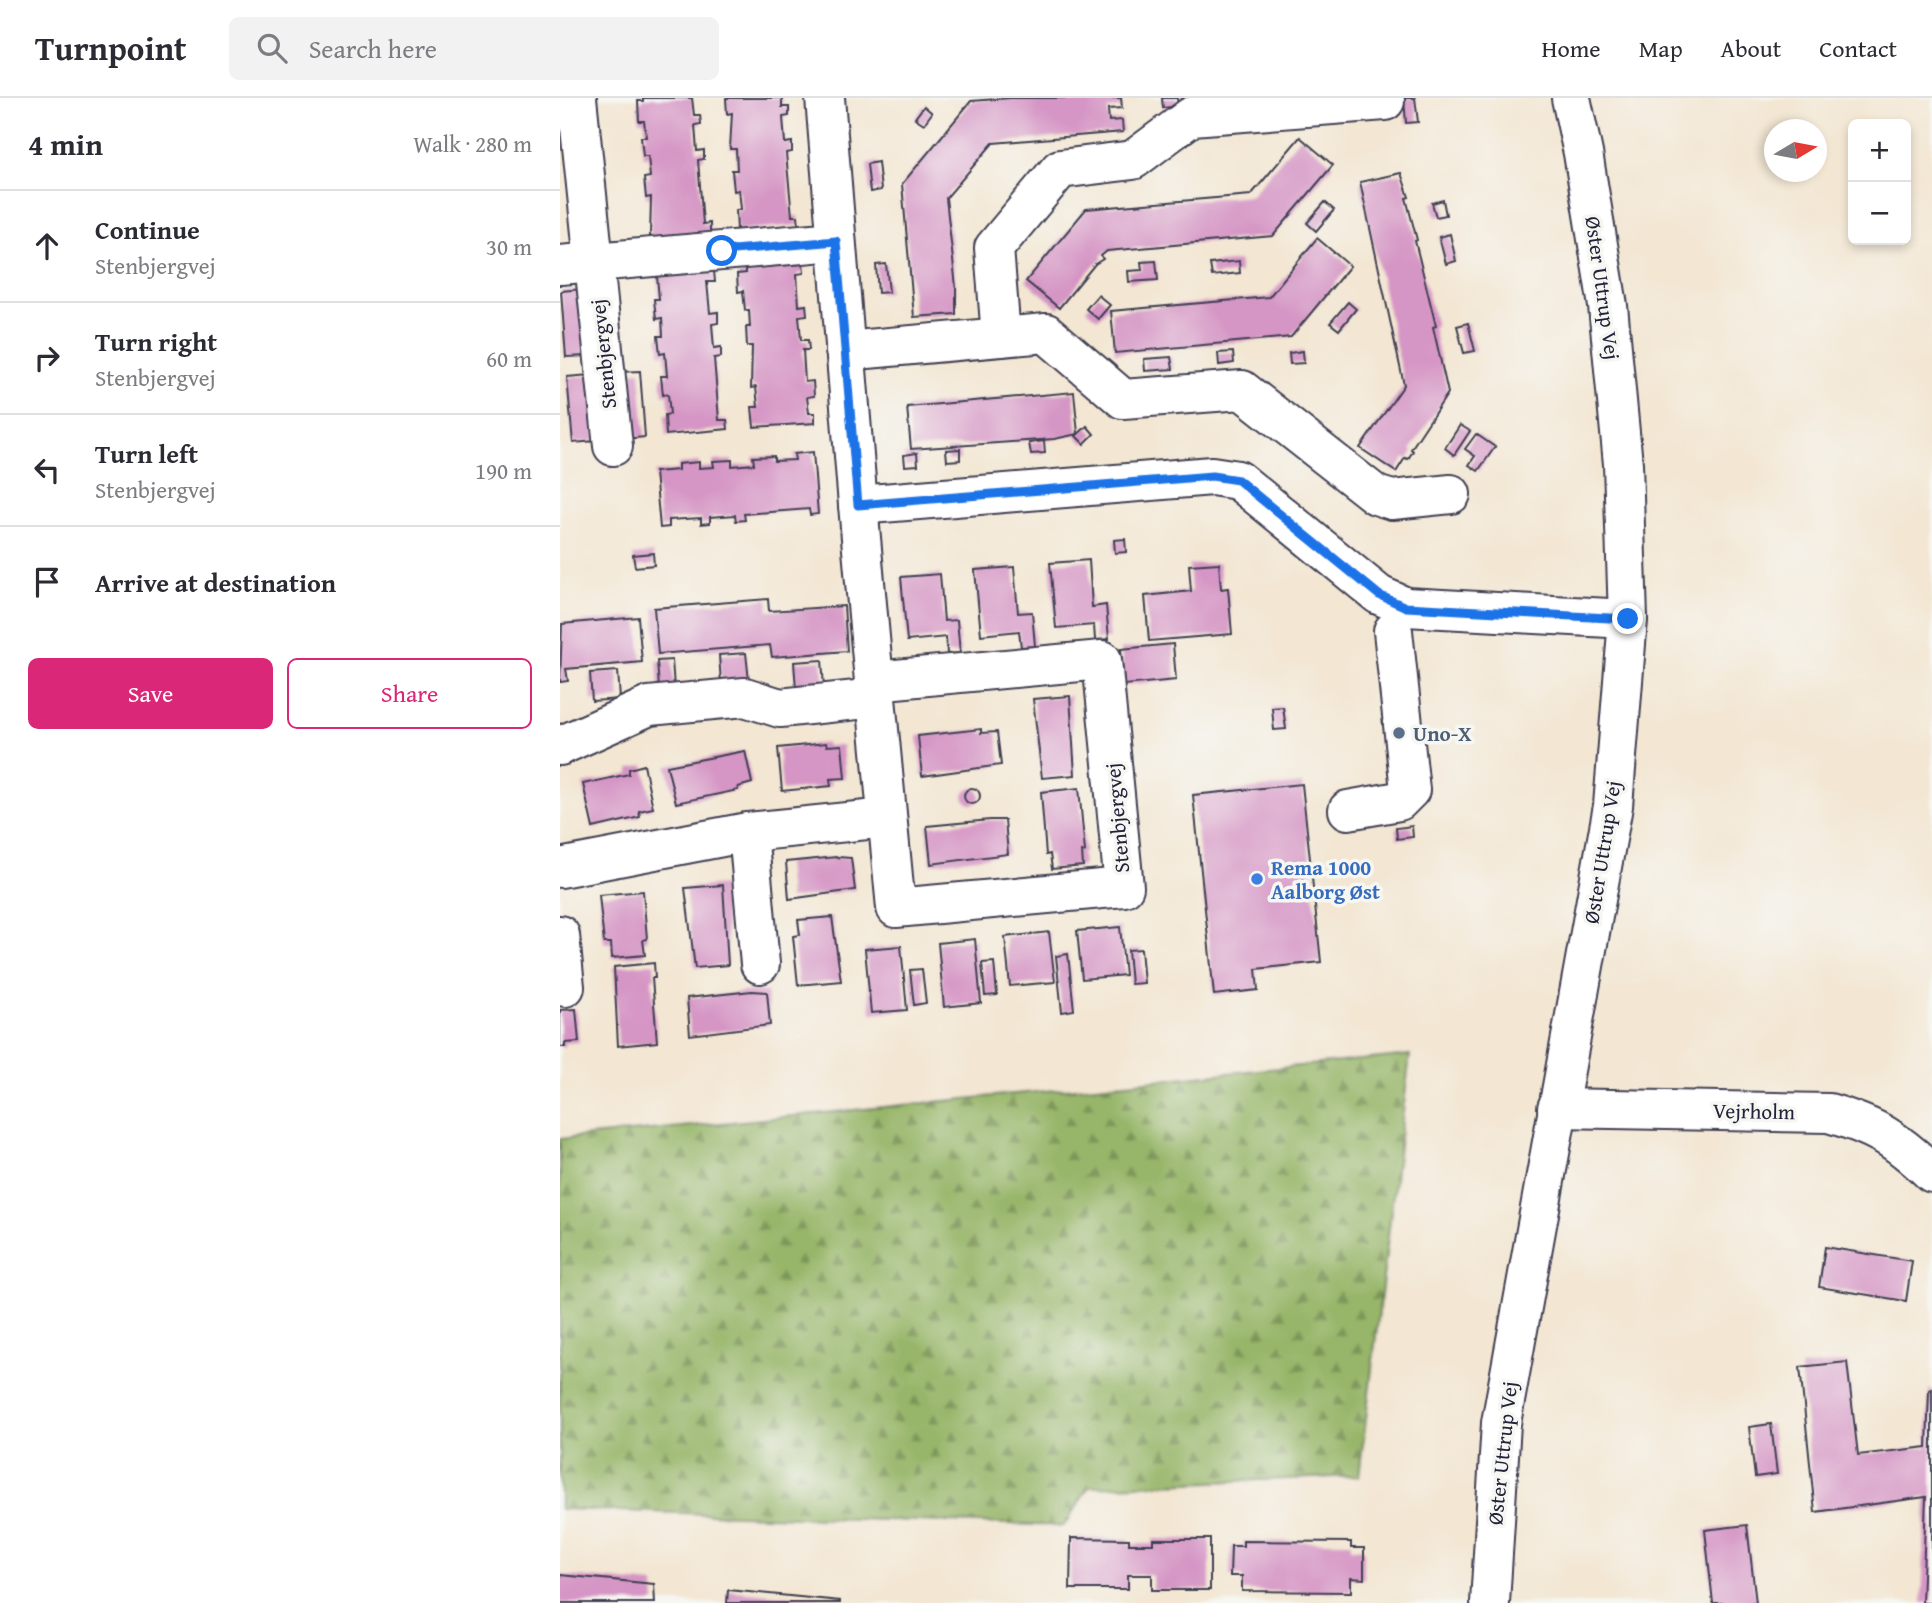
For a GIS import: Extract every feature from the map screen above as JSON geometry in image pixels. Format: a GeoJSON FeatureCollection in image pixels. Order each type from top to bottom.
{"type":"FeatureCollection","features":[{"type":"Feature","properties":{"kind":"street","name":"Stenbjergvej"},"geometry":{"type":"LineString","coordinates":[[578,98],[577,264],[613,446]]}},
{"type":"Feature","properties":{"kind":"street","name":"Stenbjergvej"},"geometry":{"type":"LineString","coordinates":[[560,746],[649,706],[745,697],[780,708],[875,690],[1102,660],[1124,887],[896,908],[887,818],[875,690],[858,505],[825,98]]}},
{"type":"Feature","properties":{"kind":"street","name":"Øster Uttrup Vej"},"geometry":{"type":"LineString","coordinates":[[1490,1603],[1501,1423],[1613,806],[1628,619],[1623,464],[1608,306],[1583,153],[1570,98]]}},
{"type":"Feature","properties":{"kind":"street"},"geometry":{"type":"LineString","coordinates":[[1001,337],[994,248],[1060,169],[1133,160],[1192,116],[1385,101]]}},
{"type":"Feature","properties":{"kind":"street"},"geometry":{"type":"LineString","coordinates":[[577,264],[836,241]]}},
{"type":"Feature","properties":{"kind":"street"},"geometry":{"type":"LineString","coordinates":[[845,351],[1046,334],[1123,399],[1242,390],[1376,495],[1392,500],[1451,494]]}},
{"type":"Feature","properties":{"kind":"street"},"geometry":{"type":"LineString","coordinates":[[858,505],[1212,476],[1238,480],[1379,595],[1406,607],[1628,619]]}},
{"type":"Feature","properties":{"kind":"street"},"geometry":{"type":"LineString","coordinates":[[1348,810],[1399,801],[1410,790],[1393,631]]}},
{"type":"Feature","properties":{"kind":"street"},"geometry":{"type":"LineString","coordinates":[[560,867],[748,832],[887,818]]}},
{"type":"Feature","properties":{"kind":"street"},"geometry":{"type":"LineString","coordinates":[[748,832],[760,964]]}},
{"type":"Feature","properties":{"kind":"street"},"geometry":{"type":"LineString","coordinates":[[560,935],[565,987]]}},
{"type":"Feature","properties":{"kind":"street","name":"Vejrholm"},"geometry":{"type":"LineString","coordinates":[[1557,1108],[1829,1113],[1867,1124],[1900,1143],[1932,1173]]}},
{"type":"Feature","properties":{"kind":"green space"},"geometry":{"type":"Polygon","coordinates":[[[1410,1055],[1359,1476],[1089,1487],[1064,1526],[560,1509],[560,1139],[1410,1055]]]}},
{"type":"Feature","properties":{"kind":"building"},"geometry":{"type":"Polygon","coordinates":[[[643,98],[692,98],[694,115],[700,115],[701,124],[695,125],[697,151],[704,150],[704,159],[698,160],[703,224],[710,223],[710,233],[650,238],[651,197],[646,198],[644,178],[650,177],[648,156],[643,156],[641,137],[646,137],[644,121],[639,121],[638,101],[643,101],[643,98]]]}},
{"type":"Feature","properties":{"kind":"building"},"geometry":{"type":"Polygon","coordinates":[[[726,98],[782,98],[782,107],[789,107],[789,116],[783,117],[785,143],[792,142],[792,152],[786,153],[792,216],[798,216],[799,225],[737,230],[736,210],[741,209],[739,190],[734,191],[732,170],[737,170],[736,149],[730,149],[732,113],[727,114],[726,98]]]}},
{"type":"Feature","properties":{"kind":"building"},"geometry":{"type":"Polygon","coordinates":[[[1010,98],[1121,98],[1122,108],[1108,109],[1109,121],[1122,120],[1123,132],[993,143],[946,198],[956,287],[956,314],[914,317],[902,184],[971,101],[1010,98]]]}},
{"type":"Feature","properties":{"kind":"building"},"geometry":{"type":"Polygon","coordinates":[[[1162,98],[1177,98],[1178,106],[1163,108],[1162,98]]]}},
{"type":"Feature","properties":{"kind":"building"},"geometry":{"type":"Polygon","coordinates":[[[1404,98],[1415,98],[1418,122],[1406,123],[1404,98]]]}},
{"type":"Feature","properties":{"kind":"building"},"geometry":{"type":"Polygon","coordinates":[[[924,106],[932,113],[924,124],[915,118],[924,106]]]}},
{"type":"Feature","properties":{"kind":"building"},"geometry":{"type":"Polygon","coordinates":[[[1300,137],[1333,165],[1273,236],[1107,251],[1059,308],[1026,281],[1086,209],[1251,195],[1300,137]]]}},
{"type":"Feature","properties":{"kind":"building"},"geometry":{"type":"Polygon","coordinates":[[[878,162],[881,190],[870,192],[867,164],[878,162]]]}},
{"type":"Feature","properties":{"kind":"building"},"geometry":{"type":"Polygon","coordinates":[[[1401,173],[1409,197],[1406,198],[1436,326],[1433,327],[1448,393],[1411,449],[1413,451],[1408,459],[1405,458],[1396,472],[1360,448],[1404,385],[1360,182],[1401,173]]]}},
{"type":"Feature","properties":{"kind":"building"},"geometry":{"type":"Polygon","coordinates":[[[1443,200],[1446,215],[1436,217],[1432,203],[1443,200]]]}},
{"type":"Feature","properties":{"kind":"building"},"geometry":{"type":"Polygon","coordinates":[[[1325,202],[1334,210],[1316,231],[1307,223],[1325,202]]]}},
{"type":"Feature","properties":{"kind":"building"},"geometry":{"type":"Polygon","coordinates":[[[1450,234],[1456,261],[1446,264],[1439,237],[1450,234]]]}},
{"type":"Feature","properties":{"kind":"building"},"geometry":{"type":"Polygon","coordinates":[[[1317,238],[1350,266],[1291,337],[1115,353],[1111,311],[1269,297],[1317,238]]]}},
{"type":"Feature","properties":{"kind":"building"},"geometry":{"type":"Polygon","coordinates":[[[1156,261],[1158,280],[1129,282],[1128,271],[1142,270],[1141,262],[1156,261]]]}},
{"type":"Feature","properties":{"kind":"building"},"geometry":{"type":"Polygon","coordinates":[[[1239,261],[1240,273],[1212,276],[1210,264],[1239,261]]]}},
{"type":"Feature","properties":{"kind":"building"},"geometry":{"type":"Polygon","coordinates":[[[803,264],[804,273],[797,274],[799,306],[806,305],[807,315],[799,316],[801,340],[808,340],[809,350],[803,350],[805,382],[813,381],[814,396],[807,397],[809,413],[815,413],[815,423],[754,427],[752,407],[758,407],[756,387],[751,388],[752,346],[747,346],[749,310],[745,310],[743,291],[738,292],[737,274],[746,273],[746,268],[803,264]]]}},
{"type":"Feature","properties":{"kind":"building"},"geometry":{"type":"Polygon","coordinates":[[[886,264],[889,292],[878,293],[876,265],[886,264]]]}},
{"type":"Feature","properties":{"kind":"building"},"geometry":{"type":"Polygon","coordinates":[[[714,271],[715,282],[707,282],[710,313],[718,312],[718,323],[712,324],[714,348],[721,347],[721,357],[714,358],[719,420],[727,420],[728,429],[666,435],[665,415],[670,414],[668,394],[663,395],[661,376],[667,376],[665,353],[660,354],[658,336],[663,336],[662,318],[656,319],[654,299],[659,299],[657,276],[714,271]]]}},
{"type":"Feature","properties":{"kind":"building"},"geometry":{"type":"Polygon","coordinates":[[[583,289],[588,356],[566,357],[561,291],[583,289]]]}},
{"type":"Feature","properties":{"kind":"building"},"geometry":{"type":"Polygon","coordinates":[[[1098,295],[1110,305],[1098,319],[1086,309],[1098,295]]]}},
{"type":"Feature","properties":{"kind":"building"},"geometry":{"type":"Polygon","coordinates":[[[1348,302],[1356,309],[1339,330],[1330,323],[1348,302]]]}},
{"type":"Feature","properties":{"kind":"building"},"geometry":{"type":"Polygon","coordinates":[[[1468,323],[1475,351],[1464,353],[1457,326],[1468,323]]]}},
{"type":"Feature","properties":{"kind":"building"},"geometry":{"type":"Polygon","coordinates":[[[1303,351],[1304,363],[1290,364],[1289,353],[1303,351]]]}},
{"type":"Feature","properties":{"kind":"building"},"geometry":{"type":"Polygon","coordinates":[[[1233,352],[1234,363],[1219,365],[1218,353],[1233,352]]]}},
{"type":"Feature","properties":{"kind":"building"},"geometry":{"type":"Polygon","coordinates":[[[1171,357],[1173,369],[1145,371],[1144,359],[1171,357]]]}},
{"type":"Feature","properties":{"kind":"building"},"geometry":{"type":"Polygon","coordinates":[[[640,371],[645,437],[623,439],[618,372],[640,371]]]}},
{"type":"Feature","properties":{"kind":"building"},"geometry":{"type":"Polygon","coordinates":[[[590,375],[596,441],[573,443],[567,377],[590,375]]]}},
{"type":"Feature","properties":{"kind":"building"},"geometry":{"type":"Polygon","coordinates":[[[1074,392],[1078,434],[1054,439],[911,449],[907,407],[1074,392]]]}},
{"type":"Feature","properties":{"kind":"building"},"geometry":{"type":"Polygon","coordinates":[[[1460,425],[1470,431],[1454,455],[1445,448],[1460,425]]]}},
{"type":"Feature","properties":{"kind":"building"},"geometry":{"type":"Polygon","coordinates":[[[1087,426],[1094,434],[1084,444],[1076,436],[1087,426]]]}},
{"type":"Feature","properties":{"kind":"building"},"geometry":{"type":"Polygon","coordinates":[[[1476,434],[1495,447],[1478,471],[1469,465],[1475,456],[1465,449],[1476,434]]]}},
{"type":"Feature","properties":{"kind":"building"},"geometry":{"type":"Polygon","coordinates":[[[1044,441],[1045,453],[1031,454],[1029,443],[1044,441]]]}},
{"type":"Feature","properties":{"kind":"building"},"geometry":{"type":"Polygon","coordinates":[[[960,449],[960,460],[947,461],[946,450],[960,449]]]}},
{"type":"Feature","properties":{"kind":"building"},"geometry":{"type":"Polygon","coordinates":[[[813,452],[818,514],[810,515],[809,509],[744,514],[745,520],[736,521],[735,515],[710,517],[710,523],[701,524],[701,518],[669,520],[669,527],[660,528],[655,472],[678,470],[678,464],[699,462],[699,468],[714,467],[713,461],[732,460],[732,466],[754,464],[753,457],[774,456],[774,461],[795,460],[794,454],[813,452]]]}},
{"type":"Feature","properties":{"kind":"building"},"geometry":{"type":"Polygon","coordinates":[[[917,453],[918,465],[905,466],[904,455],[917,453]]]}},
{"type":"Feature","properties":{"kind":"building"},"geometry":{"type":"Polygon","coordinates":[[[1125,539],[1126,552],[1115,553],[1114,540],[1125,539]]]}},
{"type":"Feature","properties":{"kind":"building"},"geometry":{"type":"Polygon","coordinates":[[[653,553],[654,565],[635,567],[633,555],[653,553]]]}},
{"type":"Feature","properties":{"kind":"building"},"geometry":{"type":"Polygon","coordinates":[[[1089,560],[1092,607],[1106,605],[1109,639],[1095,640],[1094,625],[1056,628],[1050,563],[1089,560]]]}},
{"type":"Feature","properties":{"kind":"building"},"geometry":{"type":"Polygon","coordinates":[[[1219,563],[1221,589],[1228,588],[1232,634],[1149,641],[1145,596],[1191,591],[1189,565],[1219,563]]]}},
{"type":"Feature","properties":{"kind":"building"},"geometry":{"type":"Polygon","coordinates":[[[1014,567],[1018,613],[1032,612],[1035,646],[1021,647],[1019,631],[981,635],[975,570],[1014,567]]]}},
{"type":"Feature","properties":{"kind":"building"},"geometry":{"type":"Polygon","coordinates":[[[940,574],[944,621],[957,620],[960,653],[947,654],[946,637],[907,641],[901,577],[940,574]]]}},
{"type":"Feature","properties":{"kind":"building"},"geometry":{"type":"Polygon","coordinates":[[[768,599],[769,611],[844,606],[847,651],[772,657],[770,645],[658,654],[654,608],[768,599]]]}},
{"type":"Feature","properties":{"kind":"building"},"geometry":{"type":"Polygon","coordinates":[[[638,617],[642,662],[566,669],[568,681],[560,682],[562,624],[638,617]]]}},
{"type":"Feature","properties":{"kind":"building"},"geometry":{"type":"Polygon","coordinates":[[[1173,644],[1176,680],[1124,685],[1121,649],[1173,644]]]}},
{"type":"Feature","properties":{"kind":"building"},"geometry":{"type":"Polygon","coordinates":[[[746,653],[749,681],[721,683],[719,655],[746,653]]]}},
{"type":"Feature","properties":{"kind":"building"},"geometry":{"type":"Polygon","coordinates":[[[672,660],[674,687],[659,688],[657,661],[672,660]]]}},
{"type":"Feature","properties":{"kind":"building"},"geometry":{"type":"Polygon","coordinates":[[[822,660],[824,687],[796,689],[794,662],[822,660]]]}},
{"type":"Feature","properties":{"kind":"building"},"geometry":{"type":"Polygon","coordinates":[[[618,671],[620,699],[592,701],[590,673],[618,671]]]}},
{"type":"Feature","properties":{"kind":"building"},"geometry":{"type":"Polygon","coordinates":[[[1070,696],[1075,775],[1042,778],[1033,699],[1070,696]]]}},
{"type":"Feature","properties":{"kind":"building"},"geometry":{"type":"Polygon","coordinates":[[[1283,707],[1286,729],[1274,730],[1272,708],[1283,707]]]}},
{"type":"Feature","properties":{"kind":"building"},"geometry":{"type":"Polygon","coordinates":[[[981,729],[981,733],[997,732],[1001,765],[922,776],[918,736],[981,729]]]}},
{"type":"Feature","properties":{"kind":"building"},"geometry":{"type":"Polygon","coordinates":[[[826,743],[827,746],[842,745],[845,778],[830,779],[831,786],[782,791],[778,748],[826,743]]]}},
{"type":"Feature","properties":{"kind":"building"},"geometry":{"type":"Polygon","coordinates":[[[745,751],[752,783],[738,787],[738,790],[676,803],[667,766],[745,751]]]}},
{"type":"Feature","properties":{"kind":"building"},"geometry":{"type":"Polygon","coordinates":[[[644,765],[653,808],[639,811],[640,817],[593,828],[583,784],[629,774],[629,769],[644,765]]]}},
{"type":"Feature","properties":{"kind":"building","name":"Rema 1000 Aalborg Øst"},"geometry":{"type":"Polygon","coordinates":[[[1302,784],[1321,962],[1256,969],[1258,990],[1214,995],[1193,795],[1302,784]]]}},
{"type":"Feature","properties":{"kind":"building"},"geometry":{"type":"Polygon","coordinates":[[[969,788],[975,788],[980,796],[978,802],[969,804],[964,799],[964,793],[969,788]]]}},
{"type":"Feature","properties":{"kind":"building"},"geometry":{"type":"Polygon","coordinates":[[[1079,788],[1085,852],[1082,852],[1083,866],[1052,869],[1050,854],[1046,855],[1041,792],[1079,788]]]}},
{"type":"Feature","properties":{"kind":"building"},"geometry":{"type":"Polygon","coordinates":[[[1005,820],[1008,854],[931,864],[927,826],[1005,820]]]}},
{"type":"Feature","properties":{"kind":"building"},"geometry":{"type":"Polygon","coordinates":[[[1412,826],[1413,837],[1397,839],[1396,828],[1412,826]]]}},
{"type":"Feature","properties":{"kind":"building"},"geometry":{"type":"Polygon","coordinates":[[[851,858],[855,890],[789,899],[786,862],[851,858]]]}},
{"type":"Feature","properties":{"kind":"building"},"geometry":{"type":"Polygon","coordinates":[[[723,885],[728,965],[695,968],[685,888],[723,885]]]}},
{"type":"Feature","properties":{"kind":"building"},"geometry":{"type":"Polygon","coordinates":[[[643,891],[647,939],[643,940],[645,955],[612,958],[611,943],[604,943],[599,895],[643,891]]]}},
{"type":"Feature","properties":{"kind":"building"},"geometry":{"type":"Polygon","coordinates":[[[832,917],[841,981],[798,985],[793,936],[800,935],[798,920],[832,917]]]}},
{"type":"Feature","properties":{"kind":"building"},"geometry":{"type":"Polygon","coordinates":[[[1120,927],[1125,975],[1082,979],[1077,931],[1120,927]]]}},
{"type":"Feature","properties":{"kind":"building"},"geometry":{"type":"Polygon","coordinates":[[[1049,932],[1055,982],[1010,986],[1005,937],[1049,932]]]}},
{"type":"Feature","properties":{"kind":"building"},"geometry":{"type":"Polygon","coordinates":[[[975,939],[981,1003],[944,1007],[938,943],[975,939]]]}},
{"type":"Feature","properties":{"kind":"building"},"geometry":{"type":"Polygon","coordinates":[[[901,946],[907,1010],[871,1013],[865,949],[901,946]]]}},
{"type":"Feature","properties":{"kind":"building"},"geometry":{"type":"Polygon","coordinates":[[[1141,949],[1144,983],[1131,984],[1128,950],[1141,949]]]}},
{"type":"Feature","properties":{"kind":"building"},"geometry":{"type":"Polygon","coordinates":[[[1068,954],[1074,1010],[1062,1012],[1056,956],[1068,954]]]}},
{"type":"Feature","properties":{"kind":"building"},"geometry":{"type":"Polygon","coordinates":[[[994,962],[997,995],[985,996],[982,963],[994,962]]]}},
{"type":"Feature","properties":{"kind":"building"},"geometry":{"type":"Polygon","coordinates":[[[654,963],[655,978],[652,978],[657,1042],[618,1046],[614,967],[654,963]]]}},
{"type":"Feature","properties":{"kind":"building"},"geometry":{"type":"Polygon","coordinates":[[[922,969],[926,1003],[914,1005],[910,970],[922,969]]]}},
{"type":"Feature","properties":{"kind":"building"},"geometry":{"type":"Polygon","coordinates":[[[752,991],[767,992],[770,1025],[690,1035],[687,998],[752,991]]]}},
{"type":"Feature","properties":{"kind":"building"},"geometry":{"type":"Polygon","coordinates":[[[576,1009],[579,1042],[565,1043],[565,1047],[560,1047],[560,1010],[576,1009]]]}},
{"type":"Feature","properties":{"kind":"building"},"geometry":{"type":"Polygon","coordinates":[[[1825,1247],[1912,1261],[1906,1301],[1819,1287],[1825,1247]]]}},
{"type":"Feature","properties":{"kind":"building"},"geometry":{"type":"Polygon","coordinates":[[[1847,1362],[1858,1455],[1927,1447],[1929,1390],[1932,1389],[1932,1603],[1922,1603],[1926,1497],[1815,1512],[1800,1367],[1847,1362]]]}},
{"type":"Feature","properties":{"kind":"building"},"geometry":{"type":"Polygon","coordinates":[[[1771,1424],[1777,1474],[1755,1477],[1749,1427],[1771,1424]]]}},
{"type":"Feature","properties":{"kind":"building"},"geometry":{"type":"Polygon","coordinates":[[[1747,1525],[1756,1603],[1713,1603],[1705,1530],[1747,1525]]]}},
{"type":"Feature","properties":{"kind":"building"},"geometry":{"type":"Polygon","coordinates":[[[1071,1538],[1129,1539],[1129,1544],[1153,1544],[1153,1539],[1210,1539],[1210,1590],[1152,1590],[1152,1575],[1128,1575],[1128,1589],[1070,1589],[1071,1538]]]}},
{"type":"Feature","properties":{"kind":"building"},"geometry":{"type":"Polygon","coordinates":[[[1243,1541],[1351,1542],[1351,1548],[1364,1548],[1364,1579],[1351,1578],[1351,1592],[1242,1591],[1242,1576],[1230,1576],[1231,1546],[1243,1546],[1243,1541]]]}},
{"type":"Feature","properties":{"kind":"building"},"geometry":{"type":"Polygon","coordinates":[[[560,1575],[654,1584],[655,1603],[560,1603],[560,1575]]]}},
{"type":"Feature","properties":{"kind":"building"},"geometry":{"type":"Polygon","coordinates":[[[728,1590],[840,1601],[840,1603],[727,1603],[728,1590]]]}},
{"type":"Feature","properties":{"kind":"place","name":"Uno-X"},"geometry":{"type":"Point","coordinates":[1399,733]}},
{"type":"Feature","properties":{"kind":"place","name":"Rema 1000 Aalborg Øst"},"geometry":{"type":"Point","coordinates":[1257,879]}},
{"type":"Feature","properties":{"kind":"route"},"geometry":{"type":"LineString","coordinates":[[722,251],[836,241],[858,505],[1212,476],[1238,480],[1379,595],[1406,607],[1501,610],[1628,619]]}}]}
